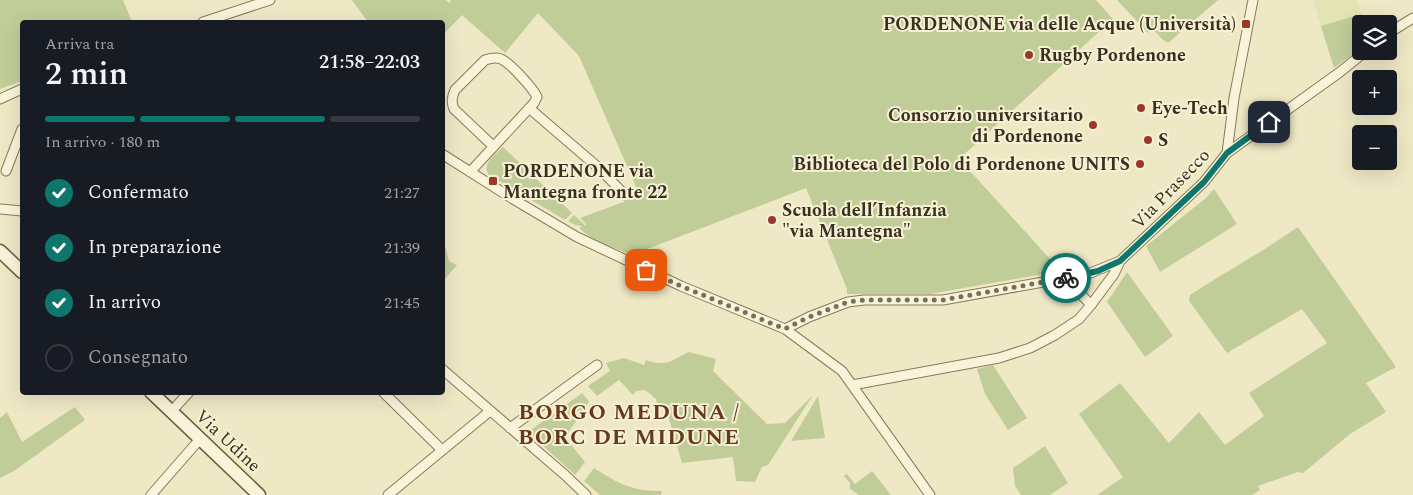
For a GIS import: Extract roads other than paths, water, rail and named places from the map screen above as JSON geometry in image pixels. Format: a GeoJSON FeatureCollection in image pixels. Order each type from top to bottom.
{"type":"FeatureCollection","features":[{"type":"Feature","properties":{"kind":"main road"},"geometry":{"type":"LineString","coordinates":[[0,251],[20,270]]}},
{"type":"Feature","properties":{"kind":"main road","name":"Via Udine"},"geometry":{"type":"LineString","coordinates":[[154,395],[259,495]]}},
{"type":"Feature","properties":{"kind":"street"},"geometry":{"type":"LineString","coordinates":[[209,20],[270,0]]}},
{"type":"Feature","properties":{"kind":"street"},"geometry":{"type":"LineString","coordinates":[[1227,153],[1234,98],[1253,0]]}},
{"type":"Feature","properties":{"kind":"street"},"geometry":{"type":"LineString","coordinates":[[1397,28],[1413,18]]}},
{"type":"Feature","properties":{"kind":"street"},"geometry":{"type":"LineString","coordinates":[[470,172],[530,108],[537,97],[532,88],[502,59],[492,58],[485,60],[461,84],[452,96],[452,103],[454,109],[493,146]]}},
{"type":"Feature","properties":{"kind":"street","name":"Via Prasecco"},"geometry":{"type":"LineString","coordinates":[[785,329],[809,317],[848,302],[864,300],[943,300],[1062,279],[1098,271],[1120,261],[1204,182],[1227,153],[1355,60]]}},
{"type":"Feature","properties":{"kind":"street"},"geometry":{"type":"LineString","coordinates":[[0,99],[20,90]]}},
{"type":"Feature","properties":{"kind":"street"},"geometry":{"type":"LineString","coordinates":[[530,108],[600,169],[625,195]]}},
{"type":"Feature","properties":{"kind":"street"},"geometry":{"type":"LineString","coordinates":[[6,171],[20,134]]}},
{"type":"Feature","properties":{"kind":"street"},"geometry":{"type":"LineString","coordinates":[[445,156],[512,199],[577,237],[681,286],[785,329],[829,360],[842,372],[930,495]]}},
{"type":"Feature","properties":{"kind":"street"},"geometry":{"type":"LineString","coordinates":[[0,209],[20,211]]}},
{"type":"Feature","properties":{"kind":"street","name":"Via Prasecco"},"geometry":{"type":"LineString","coordinates":[[852,385],[999,358],[1055,335],[1079,319],[1114,274],[1120,261]]}},
{"type":"Feature","properties":{"kind":"street"},"geometry":{"type":"LineString","coordinates":[[1062,279],[1075,288],[1091,304]]}},
{"type":"Feature","properties":{"kind":"street"},"geometry":{"type":"LineString","coordinates":[[510,428],[596,365]]}},
{"type":"Feature","properties":{"kind":"street"},"geometry":{"type":"LineString","coordinates":[[445,372],[586,495]]}},
{"type":"Feature","properties":{"kind":"street"},"geometry":{"type":"LineString","coordinates":[[171,412],[186,395]]}},
{"type":"Feature","properties":{"kind":"street"},"geometry":{"type":"LineString","coordinates":[[386,395],[442,450]]}},
{"type":"Feature","properties":{"kind":"street"},"geometry":{"type":"LineString","coordinates":[[388,495],[490,411]]}},
{"type":"Feature","properties":{"kind":"street"},"geometry":{"type":"LineString","coordinates":[[151,495],[200,439]]}},
{"type":"Feature","properties":{"kind":"place","name":"PORDENONE via delle Acque (Università)"},"geometry":{"type":"Point","coordinates":[1246,24]}},
{"type":"Feature","properties":{"kind":"place","name":"Rugby Pordenone"},"geometry":{"type":"Point","coordinates":[1029,55]}},
{"type":"Feature","properties":{"kind":"place","name":"Eye-Tech"},"geometry":{"type":"Point","coordinates":[1141,108]}},
{"type":"Feature","properties":{"kind":"place","name":"Consorzio universitario di Pordenone"},"geometry":{"type":"Point","coordinates":[1093,125]}},
{"type":"Feature","properties":{"kind":"place","name":"S"},"geometry":{"type":"Point","coordinates":[1148,140]}},
{"type":"Feature","properties":{"kind":"place","name":"Biblioteca del Polo di Pordenone UNITS"},"geometry":{"type":"Point","coordinates":[1140,164]}},
{"type":"Feature","properties":{"kind":"place","name":"PORDENONE via Mantegna fronte 22"},"geometry":{"type":"Point","coordinates":[493,181]}},
{"type":"Feature","properties":{"kind":"place","name":"Scuola dell’Infanzia \"via Mantegna\""},"geometry":{"type":"Point","coordinates":[772,220]}},
{"type":"Feature","properties":{"kind":"district","name":"BORGO MEDUNA / BORC DE MIDUNE"},"geometry":{"type":"Point","coordinates":[629,425]}}]}
